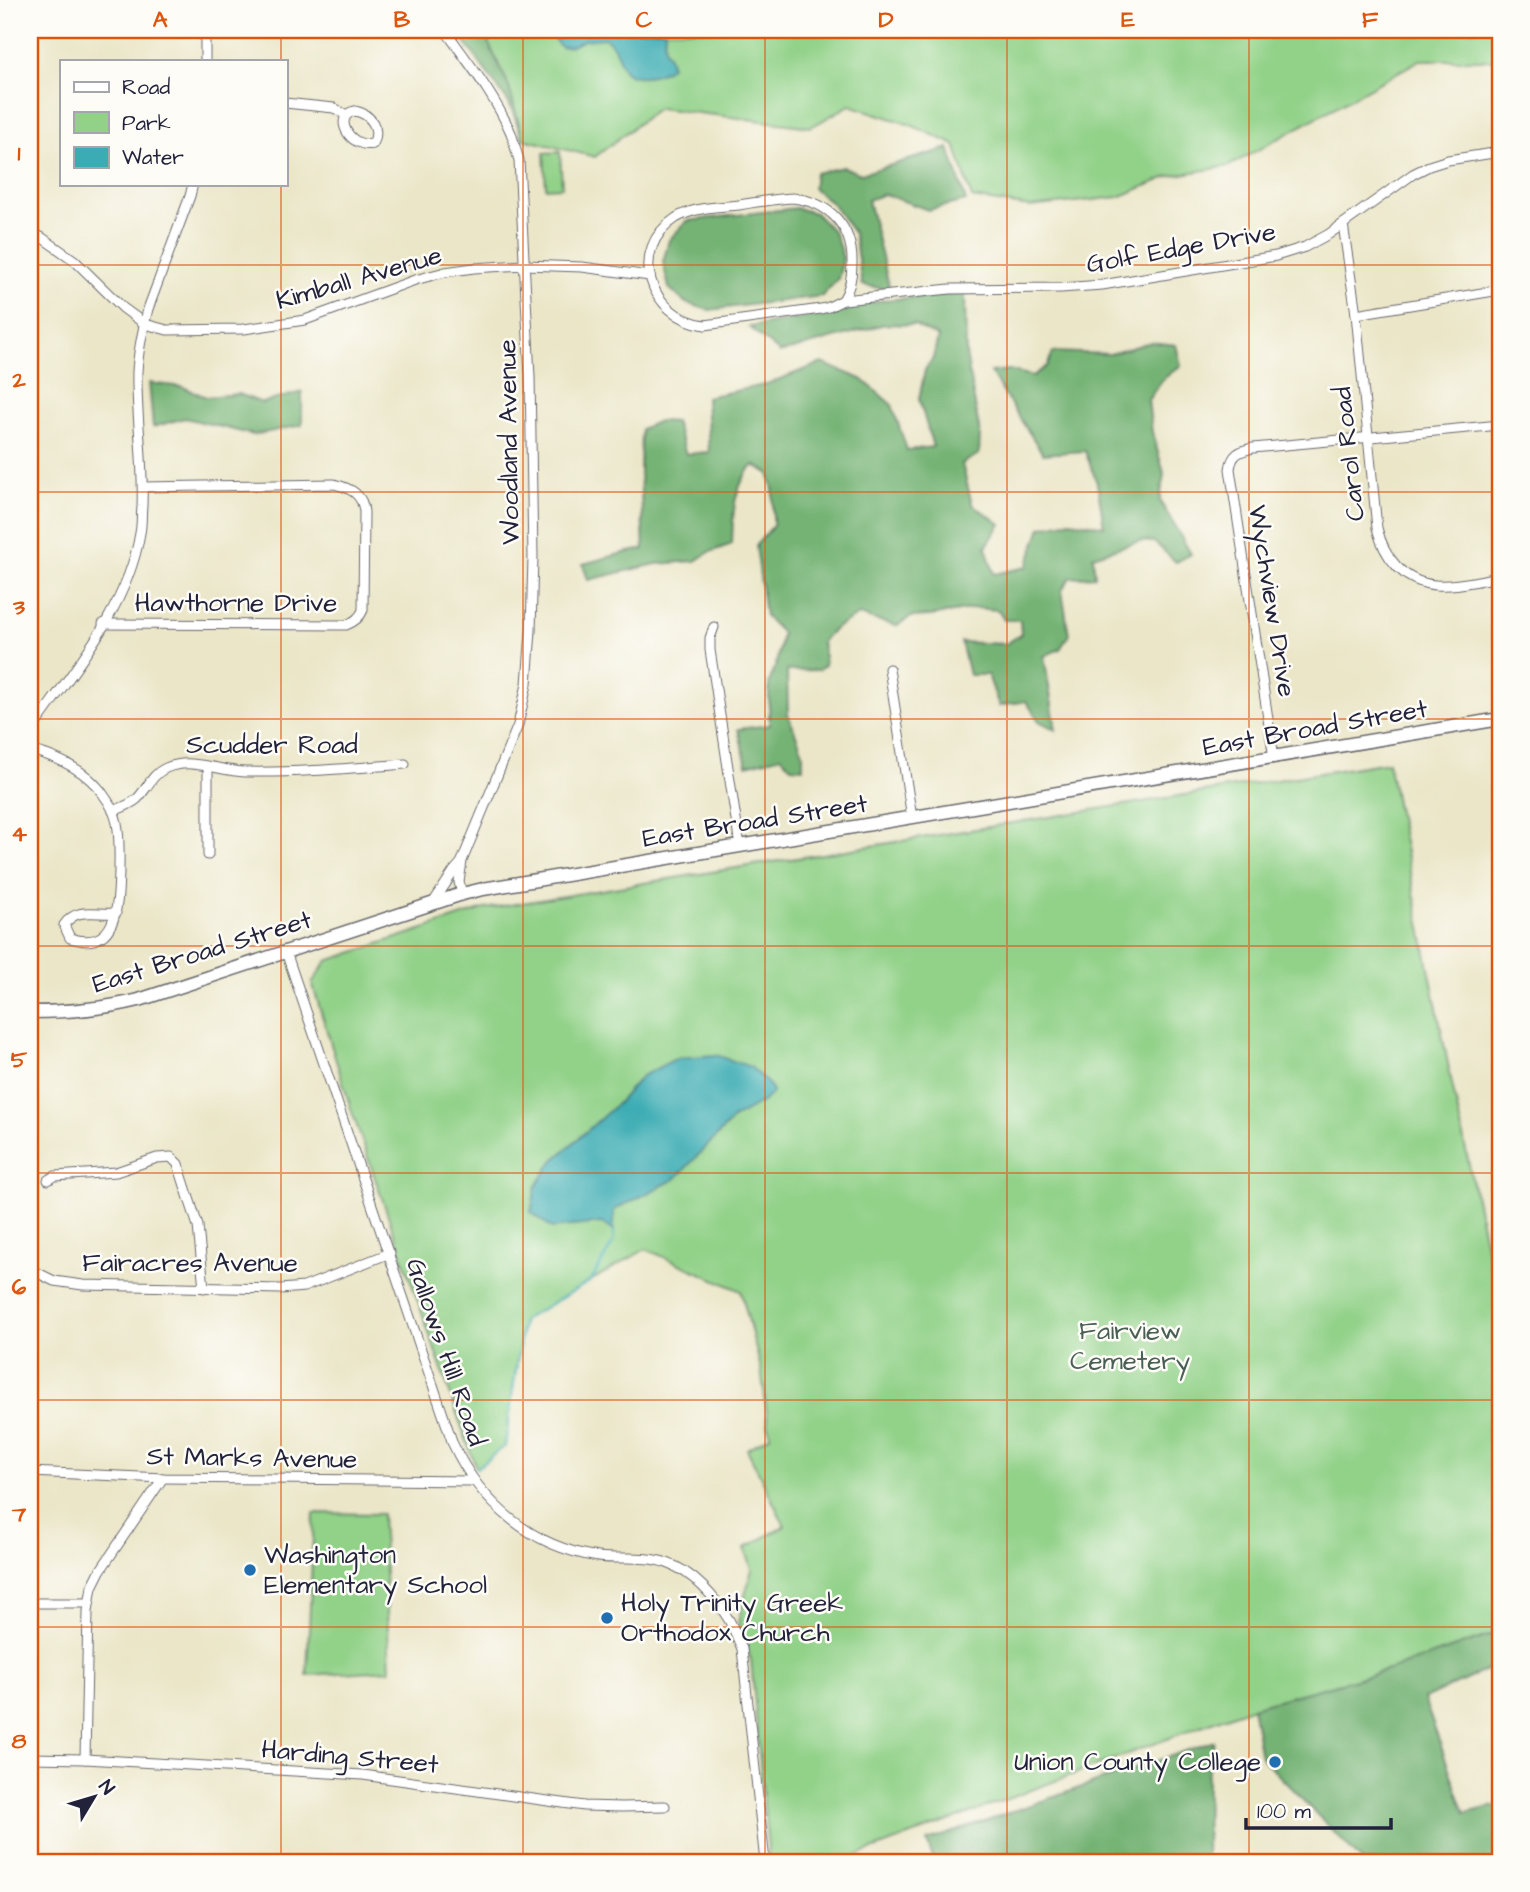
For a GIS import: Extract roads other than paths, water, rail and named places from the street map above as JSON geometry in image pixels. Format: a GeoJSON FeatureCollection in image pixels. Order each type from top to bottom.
{"type":"FeatureCollection","features":[{"type":"Feature","properties":{"kind":"street"},"geometry":{"type":"LineString","coordinates":[[205,30],[205,60]]}},
{"type":"Feature","properties":{"kind":"street","name":"Woodland Avenue"},"geometry":{"type":"LineString","coordinates":[[445,30],[496,106],[511,134],[519,160],[530,377],[533,557],[527,684],[510,747],[463,862],[459,882],[462,894]]}},
{"type":"Feature","properties":{"kind":"street"},"geometry":{"type":"LineString","coordinates":[[287,103],[334,108],[346,115]]}},
{"type":"Feature","properties":{"kind":"street","name":"Golf Edge Drive"},"geometry":{"type":"LineString","coordinates":[[843,300],[950,289],[1102,285],[1276,256],[1306,247],[1329,234],[1413,174],[1429,166],[1448,160],[1500,152]]}},
{"type":"Feature","properties":{"kind":"street"},"geometry":{"type":"LineString","coordinates":[[30,732],[103,624],[122,589],[141,532],[143,486],[137,371],[148,309],[193,186]]}},
{"type":"Feature","properties":{"kind":"street"},"geometry":{"type":"LineString","coordinates":[[785,198],[817,204],[833,214],[850,240],[853,259],[851,280],[843,300],[829,307],[705,325],[693,323],[672,312],[659,299],[650,276],[651,253],[655,242],[666,227],[686,213],[785,198]]}},
{"type":"Feature","properties":{"kind":"street","name":"Carol Road"},"geometry":{"type":"LineString","coordinates":[[1343,224],[1356,314],[1380,542],[1395,565],[1418,581],[1438,586],[1500,576]]}},
{"type":"Feature","properties":{"kind":"street","name":"Kimball Avenue"},"geometry":{"type":"LineString","coordinates":[[30,232],[74,260],[123,308],[145,324],[167,330],[244,329],[305,320],[382,291],[444,272],[524,265],[582,267],[650,276]]}},
{"type":"Feature","properties":{"kind":"street"},"geometry":{"type":"LineString","coordinates":[[1356,314],[1500,290]]}},
{"type":"Feature","properties":{"kind":"street"},"geometry":{"type":"LineString","coordinates":[[1368,438],[1500,425]]}},
{"type":"Feature","properties":{"kind":"street","name":"Wychview Drive"},"geometry":{"type":"LineString","coordinates":[[1274,758],[1230,469],[1231,460],[1237,453],[1253,448],[1368,438]]}},
{"type":"Feature","properties":{"kind":"street","name":"Hawthorne Drive"},"geometry":{"type":"LineString","coordinates":[[103,624],[346,625],[356,620],[363,610],[363,503],[353,491],[334,484],[143,486]]}},
{"type":"Feature","properties":{"kind":"street"},"geometry":{"type":"LineString","coordinates":[[714,627],[710,650],[740,846]]}},
{"type":"Feature","properties":{"kind":"street"},"geometry":{"type":"LineString","coordinates":[[890,668],[912,818]]}},
{"type":"Feature","properties":{"kind":"street","name":"East Broad Street"},"geometry":{"type":"LineString","coordinates":[[30,1012],[83,1010],[120,1005],[462,894],[1500,719]]}},
{"type":"Feature","properties":{"kind":"street"},"geometry":{"type":"LineString","coordinates":[[30,750],[68,764],[89,778],[102,793],[117,823],[119,850],[116,913],[102,936],[82,942],[69,938],[64,925],[70,916],[81,912],[116,913]]}},
{"type":"Feature","properties":{"kind":"street","name":"Scudder Road"},"geometry":{"type":"LineString","coordinates":[[113,811],[138,798],[155,775],[166,768],[191,762],[242,772],[308,771],[405,764]]}},
{"type":"Feature","properties":{"kind":"street"},"geometry":{"type":"LineString","coordinates":[[208,767],[208,855]]}},
{"type":"Feature","properties":{"kind":"street","name":"Woodland Avenue"},"geometry":{"type":"LineString","coordinates":[[432,904],[463,862]]}},
{"type":"Feature","properties":{"kind":"street","name":"Gallows Hill Road"},"geometry":{"type":"LineString","coordinates":[[286,952],[453,1444],[474,1481],[497,1508],[544,1541],[601,1558],[652,1559],[668,1563],[697,1581],[720,1607],[730,1621],[742,1649],[765,1862]]}},
{"type":"Feature","properties":{"kind":"street"},"geometry":{"type":"LineString","coordinates":[[48,1181],[55,1176],[116,1172],[157,1158],[170,1157],[178,1164],[198,1226],[204,1288]]}},
{"type":"Feature","properties":{"kind":"street","name":"Fairacres Avenue"},"geometry":{"type":"LineString","coordinates":[[30,1269],[54,1281],[83,1285],[281,1289],[304,1287],[390,1253]]}},
{"type":"Feature","properties":{"kind":"street","name":"St Marks Avenue"},"geometry":{"type":"LineString","coordinates":[[30,1472],[163,1478],[474,1481]]}},
{"type":"Feature","properties":{"kind":"street"},"geometry":{"type":"LineString","coordinates":[[85,1759],[89,1603],[92,1587],[163,1478]]}},
{"type":"Feature","properties":{"kind":"street"},"geometry":{"type":"LineString","coordinates":[[30,1603],[89,1603]]}},
{"type":"Feature","properties":{"kind":"street","name":"Harding Street"},"geometry":{"type":"LineString","coordinates":[[30,1758],[363,1775],[584,1806],[665,1806]]}},
{"type":"Feature","properties":{"kind":"water"},"geometry":{"type":"Polygon","coordinates":[[[549,30],[665,30],[665,46],[671,66],[646,76],[628,74],[605,38],[584,40],[562,47],[549,30]]]}},
{"type":"Feature","properties":{"kind":"water"},"geometry":{"type":"Polygon","coordinates":[[[716,1055],[751,1067],[771,1087],[772,1093],[734,1118],[675,1179],[614,1210],[614,1231],[602,1223],[552,1228],[531,1212],[536,1187],[553,1161],[618,1103],[642,1076],[677,1058],[716,1055]]]}},
{"type":"Feature","properties":{"kind":"waterway"},"geometry":{"type":"LineString","coordinates":[[476,1468],[505,1446],[523,1320],[591,1281],[613,1243],[614,1231]]}},
{"type":"Feature","properties":{"kind":"place","name":"Washington Elementary School"},"geometry":{"type":"Point","coordinates":[250,1570]}},
{"type":"Feature","properties":{"kind":"place","name":"Holy Trinity Greek Orthodox Church"},"geometry":{"type":"Point","coordinates":[607,1618]}},
{"type":"Feature","properties":{"kind":"place","name":"Union County College"},"geometry":{"type":"Point","coordinates":[1275,1762]}},
{"type":"Feature","properties":{"kind":"park label","name":"Fairview Cemetery"},"geometry":{"type":"Point","coordinates":[1130,1346]}}]}
